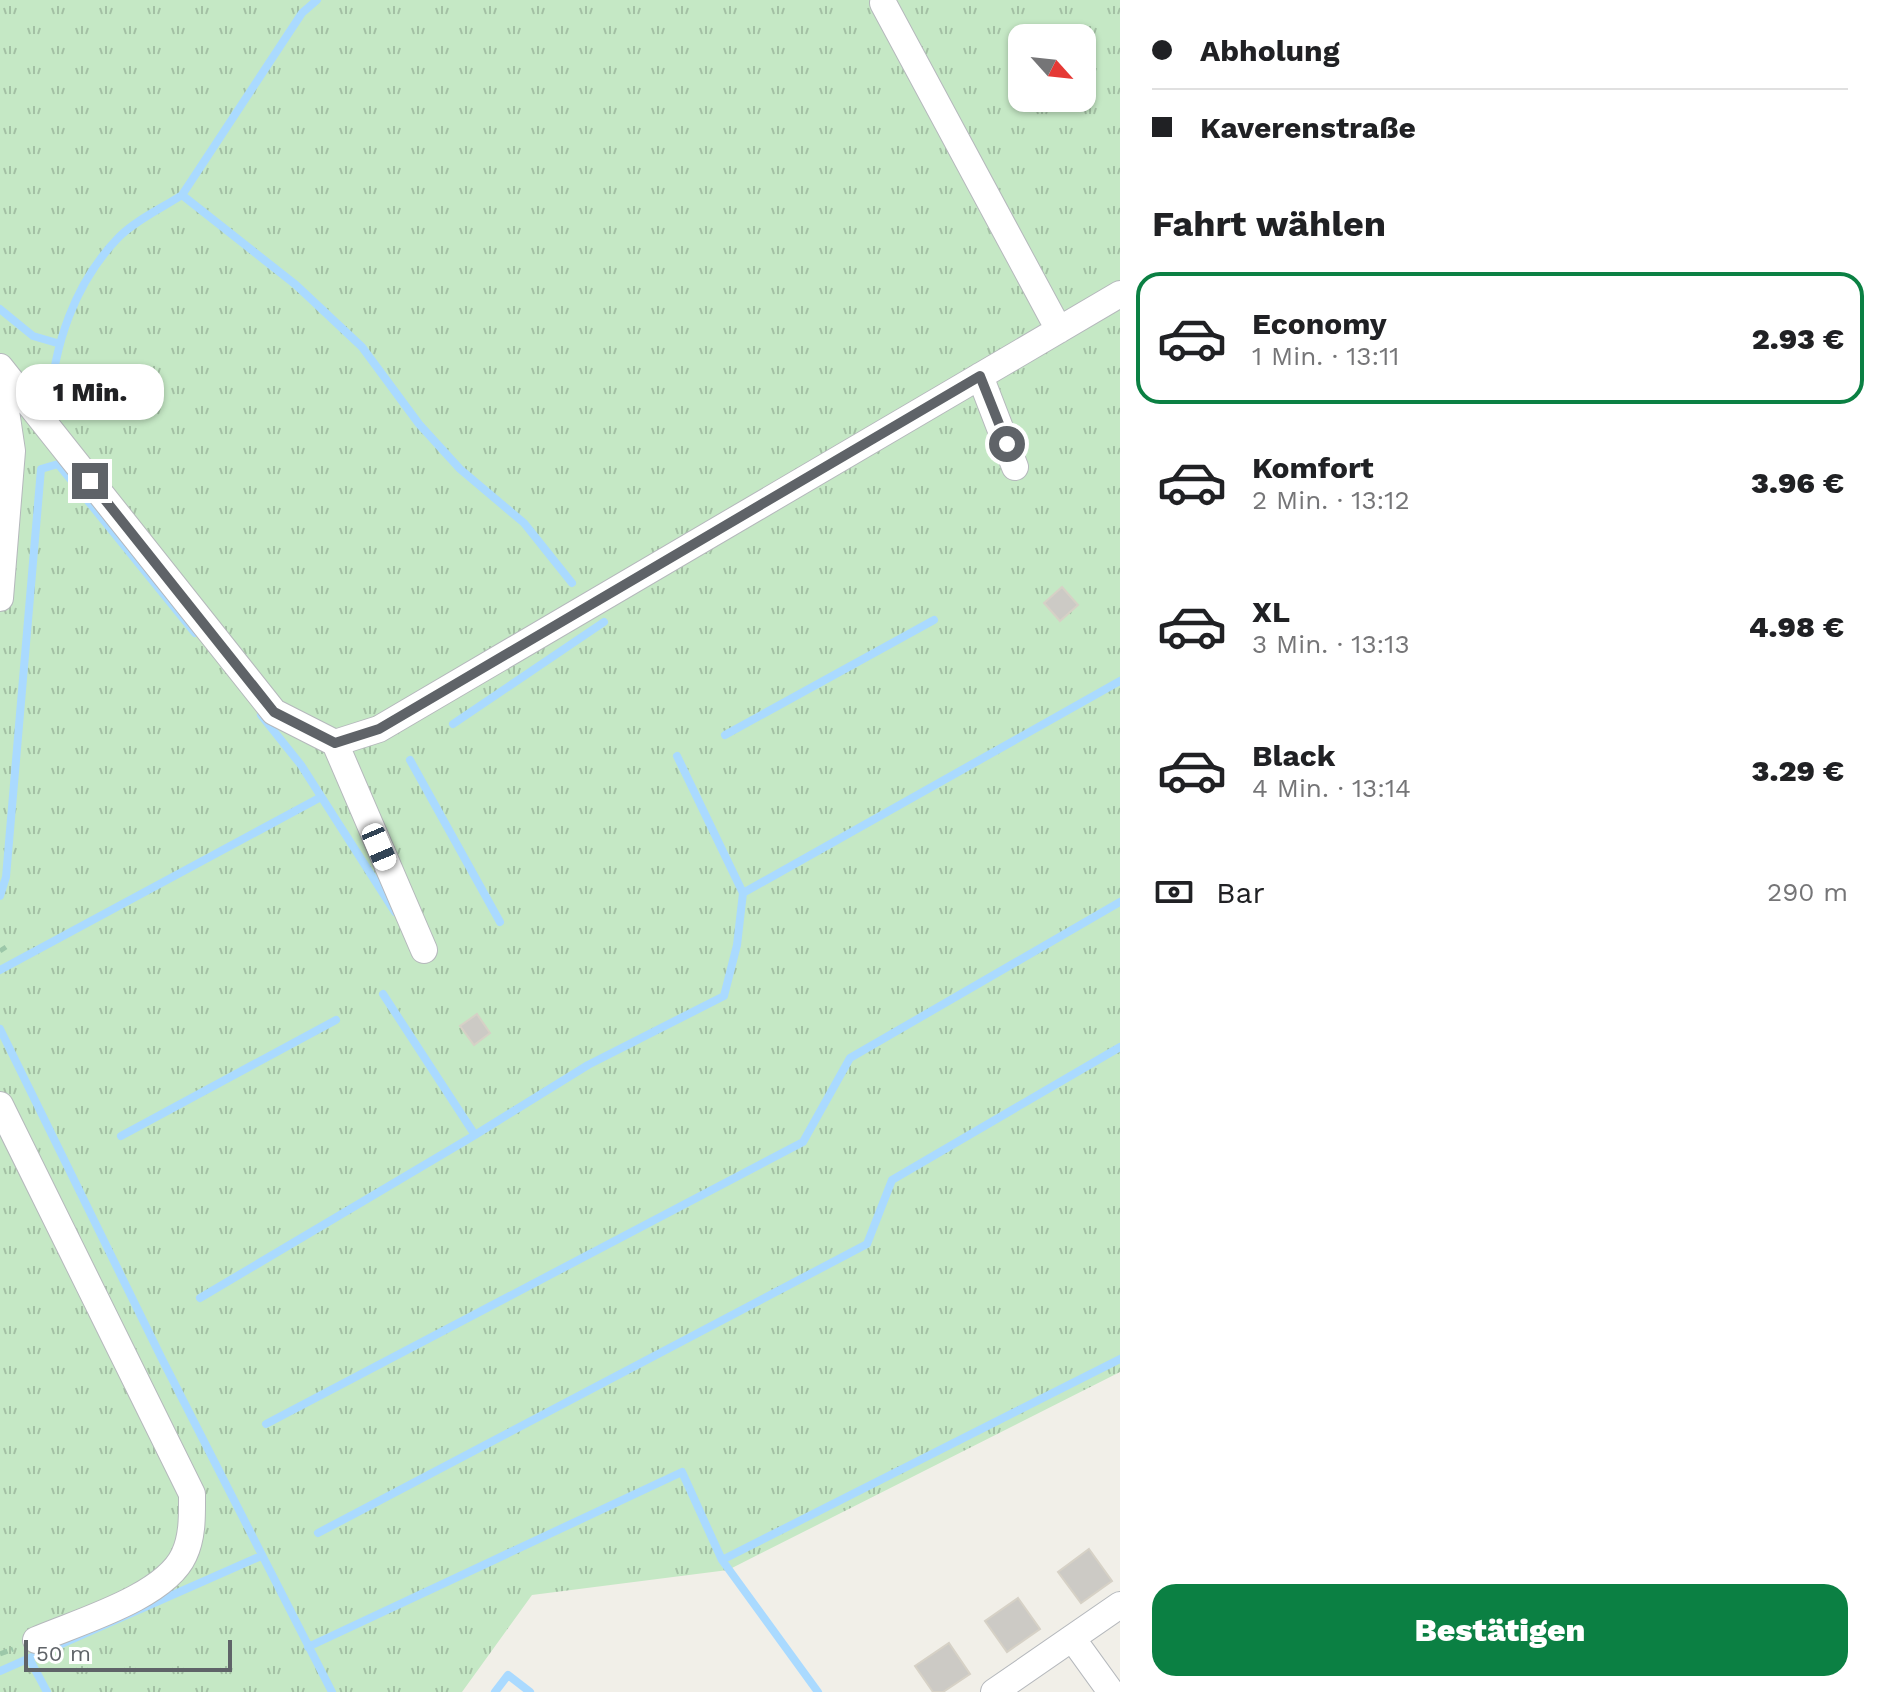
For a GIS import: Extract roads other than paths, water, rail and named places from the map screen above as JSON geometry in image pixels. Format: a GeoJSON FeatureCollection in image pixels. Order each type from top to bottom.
{"type":"FeatureCollection","features":[{"type":"Feature","properties":{"kind":"street"},"geometry":{"type":"LineString","coordinates":[[883,3],[1059,330]]}},
{"type":"Feature","properties":{"kind":"street"},"geometry":{"type":"LineString","coordinates":[[335,743],[379,729],[1120,294]]}},
{"type":"Feature","properties":{"kind":"street"},"geometry":{"type":"LineString","coordinates":[[0,369],[12,451],[0,598]]}},
{"type":"Feature","properties":{"kind":"street"},"geometry":{"type":"LineString","coordinates":[[0,369],[274,712],[335,743],[424,950]]}},
{"type":"Feature","properties":{"kind":"street"},"geometry":{"type":"LineString","coordinates":[[980,376],[1015,467]]}},
{"type":"Feature","properties":{"kind":"street"},"geometry":{"type":"LineString","coordinates":[[0,1105],[192,1494],[191,1531],[183,1557],[158,1587],[36,1640]]}},
{"type":"Feature","properties":{"kind":"street"},"geometry":{"type":"LineString","coordinates":[[994,1692],[1120,1605]]}},
{"type":"Feature","properties":{"kind":"street"},"geometry":{"type":"LineString","coordinates":[[1072,1638],[1111,1692]]}},
{"type":"Feature","properties":{"kind":"waterway"},"geometry":{"type":"LineString","coordinates":[[182,195],[302,13],[317,0]]}},
{"type":"Feature","properties":{"kind":"waterway"},"geometry":{"type":"LineString","coordinates":[[50,408],[62,339],[69,316],[90,274],[119,237],[182,195],[296,285],[362,347],[419,424],[460,469],[524,523],[572,583]]}},
{"type":"Feature","properties":{"kind":"waterway"},"geometry":{"type":"LineString","coordinates":[[0,309],[33,336],[57,343]]}},
{"type":"Feature","properties":{"kind":"waterway"},"geometry":{"type":"LineString","coordinates":[[0,896],[6,877],[41,469],[58,464],[195,633]]}},
{"type":"Feature","properties":{"kind":"waterway"},"geometry":{"type":"LineString","coordinates":[[725,735],[934,620]]}},
{"type":"Feature","properties":{"kind":"waterway"},"geometry":{"type":"LineString","coordinates":[[453,724],[604,622]]}},
{"type":"Feature","properties":{"kind":"waterway"},"geometry":{"type":"LineString","coordinates":[[383,994],[475,1135],[588,1065],[724,996],[737,945],[743,893],[1120,681]]}},
{"type":"Feature","properties":{"kind":"waterway"},"geometry":{"type":"LineString","coordinates":[[261,715],[301,765],[395,912]]}},
{"type":"Feature","properties":{"kind":"waterway"},"geometry":{"type":"LineString","coordinates":[[677,756],[743,893]]}},
{"type":"Feature","properties":{"kind":"waterway"},"geometry":{"type":"LineString","coordinates":[[410,760],[500,922]]}},
{"type":"Feature","properties":{"kind":"waterway"},"geometry":{"type":"LineString","coordinates":[[0,970],[321,797]]}},
{"type":"Feature","properties":{"kind":"waterway"},"geometry":{"type":"LineString","coordinates":[[266,1424],[803,1142],[850,1058],[1120,902]]}},
{"type":"Feature","properties":{"kind":"waterway"},"geometry":{"type":"LineString","coordinates":[[121,1136],[336,1020]]}},
{"type":"Feature","properties":{"kind":"waterway"},"geometry":{"type":"LineString","coordinates":[[0,1029],[162,1359],[332,1692]]}},
{"type":"Feature","properties":{"kind":"waterway"},"geometry":{"type":"LineString","coordinates":[[318,1533],[867,1244],[892,1180],[1120,1047]]}},
{"type":"Feature","properties":{"kind":"waterway"},"geometry":{"type":"LineString","coordinates":[[200,1298],[475,1135]]}},
{"type":"Feature","properties":{"kind":"waterway"},"geometry":{"type":"LineString","coordinates":[[722,1560],[1120,1359]]}},
{"type":"Feature","properties":{"kind":"waterway"},"geometry":{"type":"LineString","coordinates":[[308,1647],[682,1472],[722,1560],[818,1692]]}},
{"type":"Feature","properties":{"kind":"waterway"},"geometry":{"type":"LineString","coordinates":[[0,1671],[261,1556]]}},
{"type":"Feature","properties":{"kind":"waterway"},"geometry":{"type":"LineString","coordinates":[[30,1660],[47,1692]]}},
{"type":"Feature","properties":{"kind":"waterway"},"geometry":{"type":"LineString","coordinates":[[495,1692],[508,1675],[530,1692]]}}]}
